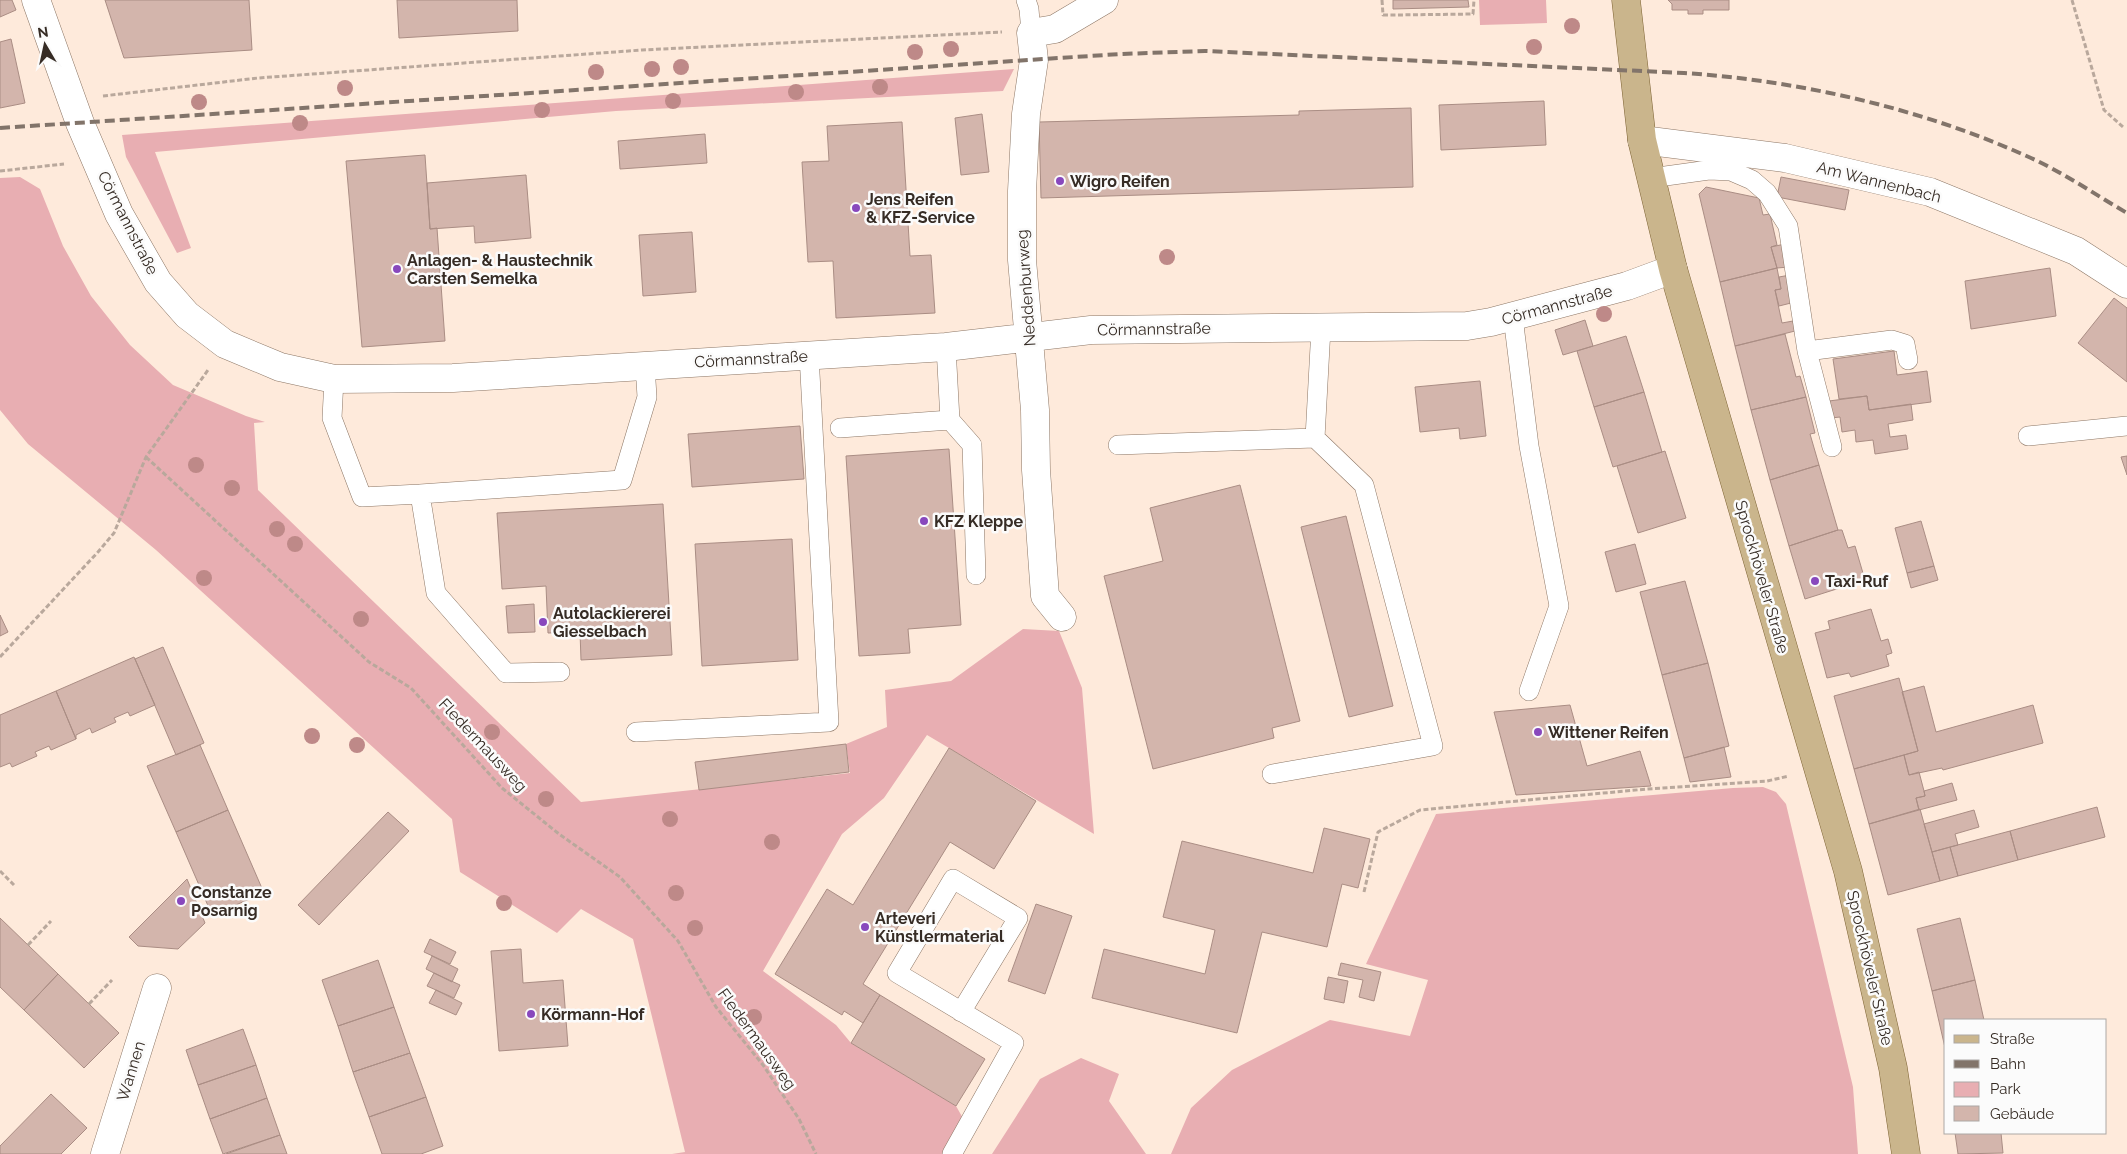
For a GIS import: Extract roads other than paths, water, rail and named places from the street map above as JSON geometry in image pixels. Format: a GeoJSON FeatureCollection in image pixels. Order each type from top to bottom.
{"type":"FeatureCollection","features":[{"type":"Feature","properties":{"kind":"main road","name":"Sprockhöveler Straße"},"geometry":{"type":"LineString","coordinates":[[1626,0],[1642,140],[1673,269],[1848,871],[1893,1068],[1906,1154]]}},
{"type":"Feature","properties":{"kind":"street","name":"Cörmannstraße"},"geometry":{"type":"LineString","coordinates":[[36,0],[73,102],[119,214],[158,282],[187,316],[226,344],[280,367],[334,379],[453,378],[809,355],[946,346],[1091,330],[1468,326],[1513,317],[1627,286],[1673,269]]}},
{"type":"Feature","properties":{"kind":"street"},"geometry":{"type":"LineString","coordinates":[[1031,33],[1055,30],[1104,0]]}},
{"type":"Feature","properties":{"kind":"street","name":"Neddenburweg"},"geometry":{"type":"LineString","coordinates":[[1031,33],[1034,60],[1026,114],[1022,191],[1022,260],[1035,410],[1036,470],[1045,596],[1062,617]]}},
{"type":"Feature","properties":{"kind":"street","name":"Am Wannenbach"},"geometry":{"type":"LineString","coordinates":[[1642,140],[1785,158],[1930,192],[2076,251],[2127,284]]}},
{"type":"Feature","properties":{"kind":"street","name":"Wannen"},"geometry":{"type":"LineString","coordinates":[[105,1154],[156,988]]}},
{"type":"Feature","properties":{"kind":"lane"},"geometry":{"type":"LineString","coordinates":[[1026,0],[1029,9],[1031,33]]}},
{"type":"Feature","properties":{"kind":"lane"},"geometry":{"type":"LineString","coordinates":[[1651,178],[1709,170],[1731,171],[1752,180],[1767,193],[1788,226],[1807,351],[1832,447]]}},
{"type":"Feature","properties":{"kind":"lane"},"geometry":{"type":"LineString","coordinates":[[1513,317],[1529,446],[1559,606],[1529,691]]}},
{"type":"Feature","properties":{"kind":"lane"},"geometry":{"type":"LineString","coordinates":[[1315,438],[1321,328]]}},
{"type":"Feature","properties":{"kind":"lane"},"geometry":{"type":"LineString","coordinates":[[1807,351],[1892,340],[1905,344],[1908,360]]}},
{"type":"Feature","properties":{"kind":"lane"},"geometry":{"type":"LineString","coordinates":[[946,346],[950,420],[972,445],[976,575]]}},
{"type":"Feature","properties":{"kind":"lane"},"geometry":{"type":"LineString","coordinates":[[636,732],[829,722],[809,355]]}},
{"type":"Feature","properties":{"kind":"lane"},"geometry":{"type":"LineString","coordinates":[[334,379],[332,418],[362,497],[622,480],[647,397],[645,365]]}},
{"type":"Feature","properties":{"kind":"lane"},"geometry":{"type":"LineString","coordinates":[[840,428],[950,420]]}},
{"type":"Feature","properties":{"kind":"lane"},"geometry":{"type":"LineString","coordinates":[[2028,436],[2127,426]]}},
{"type":"Feature","properties":{"kind":"lane"},"geometry":{"type":"LineString","coordinates":[[1118,445],[1315,438],[1364,485],[1433,746],[1272,774]]}},
{"type":"Feature","properties":{"kind":"lane"},"geometry":{"type":"LineString","coordinates":[[420,494],[436,593],[506,673],[560,672]]}},
{"type":"Feature","properties":{"kind":"lane"},"geometry":{"type":"LineString","coordinates":[[952,1154],[1014,1043],[961,1012],[897,973],[953,879],[1018,918],[961,1012]]}},
{"type":"Feature","properties":{"kind":"railway"},"geometry":{"type":"LineString","coordinates":[[0,128],[1120,54],[1205,51],[1684,73],[1729,77],[1818,90],[1905,112],[1948,125],[1990,141],[2056,170],[2127,213]]}},
{"type":"Feature","properties":{"kind":"place","name":"Wigro Reifen"},"geometry":{"type":"Point","coordinates":[1060,181]}},
{"type":"Feature","properties":{"kind":"place","name":"Jens Reifen & KFZ-Service"},"geometry":{"type":"Point","coordinates":[856,208]}},
{"type":"Feature","properties":{"kind":"place","name":"Anlagen- & Haustechnik Carsten Semelka"},"geometry":{"type":"Point","coordinates":[397,269]}},
{"type":"Feature","properties":{"kind":"place","name":"KFZ Kleppe"},"geometry":{"type":"Point","coordinates":[924,521]}},
{"type":"Feature","properties":{"kind":"place","name":"Taxi-Ruf"},"geometry":{"type":"Point","coordinates":[1815,581]}},
{"type":"Feature","properties":{"kind":"place","name":"Autolackiererei Giesselbach"},"geometry":{"type":"Point","coordinates":[543,622]}},
{"type":"Feature","properties":{"kind":"place","name":"Wittener Reifen"},"geometry":{"type":"Point","coordinates":[1538,732]}},
{"type":"Feature","properties":{"kind":"place","name":"Constanze Posarnig"},"geometry":{"type":"Point","coordinates":[181,901]}},
{"type":"Feature","properties":{"kind":"place","name":"Arteveri Künstlermaterial"},"geometry":{"type":"Point","coordinates":[865,927]}},
{"type":"Feature","properties":{"kind":"place","name":"Körmann-Hof"},"geometry":{"type":"Point","coordinates":[531,1014]}}]}
